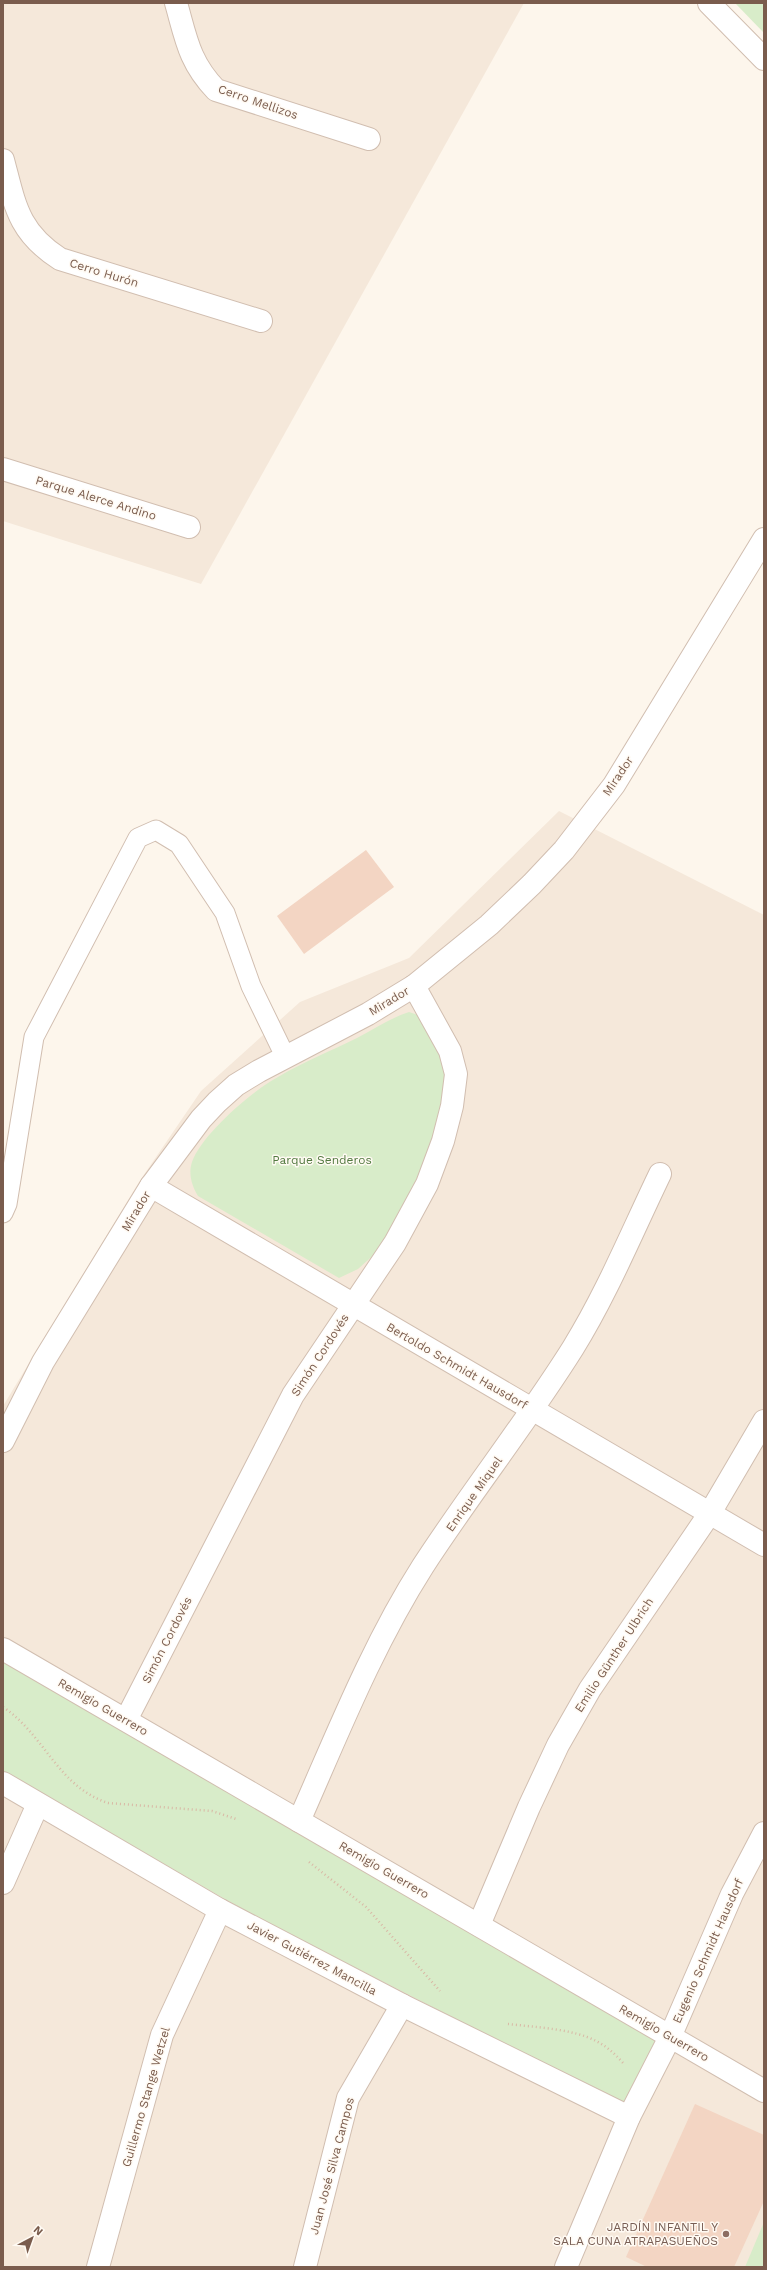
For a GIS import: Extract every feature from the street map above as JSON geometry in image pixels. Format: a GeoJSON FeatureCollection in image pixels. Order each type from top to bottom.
{"type":"FeatureCollection","features":[{"type":"Feature","properties":{"kind":"street","name":"Cerro Mellizos"},"geometry":{"type":"LineString","coordinates":[[176,3],[192,57],[202,75],[216,90],[368,140]]}},
{"type":"Feature","properties":{"kind":"street"},"geometry":{"type":"LineString","coordinates":[[709,3],[764,59]]}},
{"type":"Feature","properties":{"kind":"street","name":"Cerro Hurón"},"geometry":{"type":"LineString","coordinates":[[3,160],[16,211],[35,240],[60,259],[261,321]]}},
{"type":"Feature","properties":{"kind":"street","name":"Parque Alerce Andino"},"geometry":{"type":"LineString","coordinates":[[3,469],[189,527]]}},
{"type":"Feature","properties":{"kind":"street","name":"Mirador"},"geometry":{"type":"LineString","coordinates":[[3,1441],[43,1362],[151,1186],[217,1102],[236,1085],[285,1056],[368,1014],[414,986],[511,905],[564,850],[614,785],[764,539]]}},
{"type":"Feature","properties":{"kind":"street","name":"Simón Cordovés"},"geometry":{"type":"LineString","coordinates":[[126,1720],[293,1395],[395,1243],[427,1184],[443,1142],[452,1106],[456,1074],[450,1051],[414,986]]}},
{"type":"Feature","properties":{"kind":"street","name":"Enrique Miquel"},"geometry":{"type":"LineString","coordinates":[[299,1821],[357,1691],[390,1624],[423,1566],[533,1410],[574,1346],[602,1295],[660,1174]]}},
{"type":"Feature","properties":{"kind":"street","name":"Bertoldo Schmidt Hausdorf"},"geometry":{"type":"LineString","coordinates":[[151,1186],[764,1545]]}},
{"type":"Feature","properties":{"kind":"street","name":"Emilio Günther Ulbrich"},"geometry":{"type":"LineString","coordinates":[[479,1925],[528,1807],[558,1745],[586,1695],[710,1514],[764,1421]]}},
{"type":"Feature","properties":{"kind":"street","name":"Remigio Guerrero"},"geometry":{"type":"LineString","coordinates":[[3,1649],[764,2091]]}},
{"type":"Feature","properties":{"kind":"street","name":"Javier Gutiérrez Mancilla"},"geometry":{"type":"LineString","coordinates":[[3,1783],[220,1910],[402,2005],[629,2118]]}},
{"type":"Feature","properties":{"kind":"street"},"geometry":{"type":"LineString","coordinates":[[3,1883],[38,1804]]}},
{"type":"Feature","properties":{"kind":"street","name":"Eugenio Schmidt Hausdorf"},"geometry":{"type":"LineString","coordinates":[[566,2267],[629,2118],[670,2037],[732,1894],[764,1833]]}},
{"type":"Feature","properties":{"kind":"street","name":"Guillermo Stange Wetzel"},"geometry":{"type":"LineString","coordinates":[[98,2267],[162,2035],[220,1910]]}},
{"type":"Feature","properties":{"kind":"street","name":"Juan José Silva Campos"},"geometry":{"type":"LineString","coordinates":[[305,2267],[348,2098],[402,2005]]}},
{"type":"Feature","properties":{"kind":"lane"},"geometry":{"type":"LineString","coordinates":[[3,1213],[7,1204],[34,1037],[138,838],[156,830],[179,844],[225,913],[251,986],[285,1056]]}},
{"type":"Feature","properties":{"kind":"path"},"geometry":{"type":"LineString","coordinates":[[3,1707],[22,1723],[79,1789],[95,1798],[108,1803],[212,1811],[241,1821]]}},
{"type":"Feature","properties":{"kind":"path"},"geometry":{"type":"LineString","coordinates":[[303,1858],[366,1907],[425,1976],[444,1994]]}},
{"type":"Feature","properties":{"kind":"path"},"geometry":{"type":"LineString","coordinates":[[504,2024],[552,2030],[595,2040],[612,2051],[643,2091]]}},
{"type":"Feature","properties":{"kind":"shaded area"},"geometry":{"type":"Polygon","coordinates":[[[3,3],[524,3],[201,584],[3,521],[3,3]]]}},
{"type":"Feature","properties":{"kind":"shaded area"},"geometry":{"type":"Polygon","coordinates":[[[559,811],[764,915],[764,2267],[3,2267],[3,1406],[139,1182],[201,1091],[300,1002],[409,958],[559,811]]]}},
{"type":"Feature","properties":{"kind":"green space"},"geometry":{"type":"Polygon","coordinates":[[[735,3],[764,3],[764,33],[735,3]]]}},
{"type":"Feature","properties":{"kind":"green space","name":"Parque Senderos"},"geometry":{"type":"Polygon","coordinates":[[[409,1012],[418,1015],[446,1065],[449,1087],[429,1150],[399,1219],[378,1251],[358,1269],[339,1278],[198,1196],[191,1180],[190,1171],[197,1151],[217,1127],[242,1102],[267,1083],[307,1061],[357,1038],[395,1017],[409,1012]]]}},
{"type":"Feature","properties":{"kind":"green space"},"geometry":{"type":"Polygon","coordinates":[[[3,1660],[657,2039],[627,2101],[622,2102],[610,2098],[249,1913],[3,1771],[3,1660]]]}},
{"type":"Feature","properties":{"kind":"green space"},"geometry":{"type":"Polygon","coordinates":[[[764,2222],[764,2267],[745,2267],[764,2222]]]}},
{"type":"Feature","properties":{"kind":"building"},"geometry":{"type":"Polygon","coordinates":[[[366,850],[394,887],[304,954],[277,916],[366,850]]]}},
{"type":"Feature","properties":{"kind":"building"},"geometry":{"type":"Polygon","coordinates":[[[695,2104],[764,2135],[764,2201],[734,2267],[647,2267],[626,2257],[695,2104]]]}},
{"type":"Feature","properties":{"kind":"place","name":"JARDÍN INFANTIL Y SALA CUNA ATRAPASUEÑOS"},"geometry":{"type":"Point","coordinates":[726,2234]}}]}
